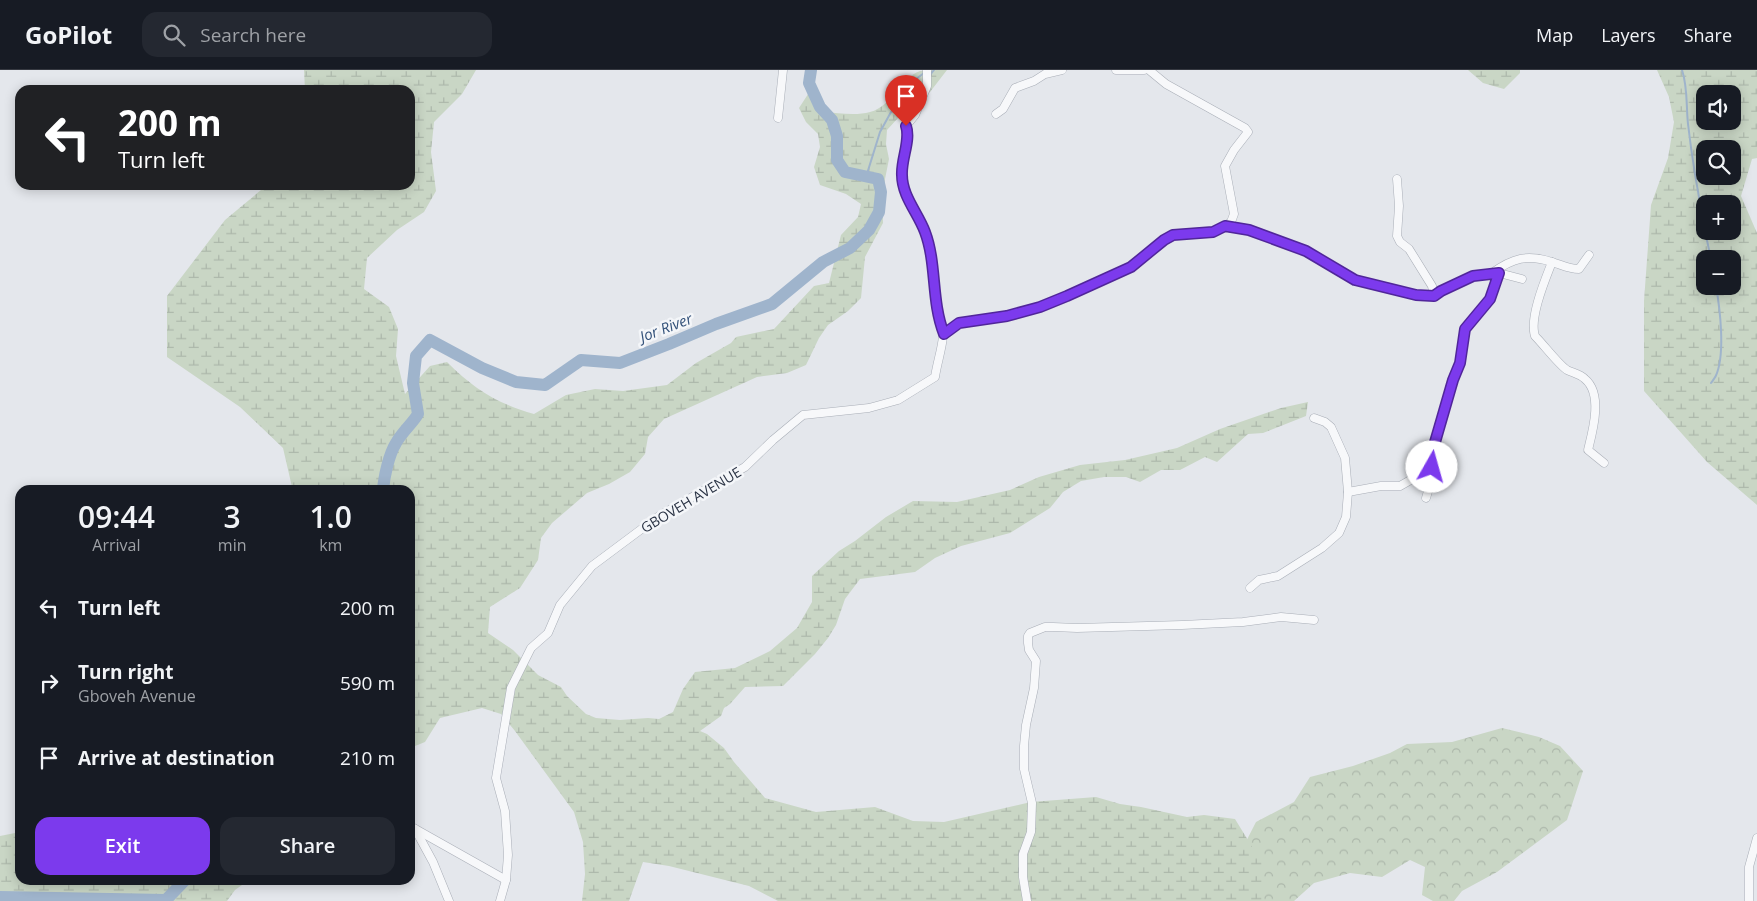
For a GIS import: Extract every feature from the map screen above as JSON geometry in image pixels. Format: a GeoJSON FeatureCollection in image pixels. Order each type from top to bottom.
{"type":"FeatureCollection","features":[{"type":"Feature","properties":{"kind":"street"},"geometry":{"type":"LineString","coordinates":[[778,118],[783,70]]}},
{"type":"Feature","properties":{"kind":"street","name":"GBOVEH AVENUE"},"geometry":{"type":"LineString","coordinates":[[500,901],[506,880],[508,855],[506,812],[496,778],[511,688],[531,648],[548,633],[560,605],[592,566],[659,516],[745,467],[803,415],[869,408],[898,400],[935,377],[944,334],[939,322],[934,298],[931,257],[925,232],[906,194],[902,176],[909,134],[906,126],[915,115],[926,86],[927,70]]}},
{"type":"Feature","properties":{"kind":"street"},"geometry":{"type":"LineString","coordinates":[[996,114],[1003,109],[1015,88],[1034,81],[1045,74],[1062,70]]}},
{"type":"Feature","properties":{"kind":"street"},"geometry":{"type":"LineString","coordinates":[[1116,70],[1144,70]]}},
{"type":"Feature","properties":{"kind":"street"},"geometry":{"type":"LineString","coordinates":[[944,334],[959,323],[1007,316],[1040,307],[1131,267],[1173,235],[1213,232],[1231,222],[1234,214],[1234,205],[1225,166],[1234,150],[1248,132],[1245,128],[1166,84],[1150,70]]}},
{"type":"Feature","properties":{"kind":"street"},"geometry":{"type":"LineString","coordinates":[[1397,179],[1399,206],[1397,236],[1400,242],[1409,248],[1432,286],[1434,296]]}},
{"type":"Feature","properties":{"kind":"street"},"geometry":{"type":"LineString","coordinates":[[1225,226],[1249,230],[1306,251],[1355,280],[1416,295],[1434,296],[1473,276],[1499,273],[1522,279]]}},
{"type":"Feature","properties":{"kind":"street"},"geometry":{"type":"LineString","coordinates":[[1490,275],[1506,264],[1523,257],[1552,262],[1569,269],[1579,269],[1590,255]]}},
{"type":"Feature","properties":{"kind":"street"},"geometry":{"type":"LineString","coordinates":[[1552,262],[1536,310],[1533,329],[1535,336],[1567,370],[1586,379],[1592,389],[1596,402],[1588,450],[1604,463]]}},
{"type":"Feature","properties":{"kind":"street"},"geometry":{"type":"LineString","coordinates":[[1426,498],[1432,478],[1431,456],[1453,380],[1460,363],[1465,329],[1490,299],[1499,273]]}},
{"type":"Feature","properties":{"kind":"street"},"geometry":{"type":"LineString","coordinates":[[1250,588],[1259,580],[1278,576],[1322,548],[1339,533],[1346,517],[1348,492],[1345,458],[1331,427],[1326,422],[1314,418]]}},
{"type":"Feature","properties":{"kind":"street"},"geometry":{"type":"LineString","coordinates":[[1348,492],[1381,486],[1400,486],[1414,478],[1431,456]]}},
{"type":"Feature","properties":{"kind":"street"},"geometry":{"type":"LineString","coordinates":[[1027,901],[1022,854],[1031,832],[1032,803],[1024,769],[1026,725],[1034,688],[1036,660],[1029,650],[1028,636],[1030,633],[1053,627],[1077,628],[1234,623],[1281,617],[1314,620]]}},
{"type":"Feature","properties":{"kind":"street"},"geometry":{"type":"LineString","coordinates":[[415,829],[506,880]]}},
{"type":"Feature","properties":{"kind":"street"},"geometry":{"type":"LineString","coordinates":[[415,831],[433,862],[449,901]]}},
{"type":"Feature","properties":{"kind":"street"},"geometry":{"type":"LineString","coordinates":[[1749,901],[1749,867],[1757,838]]}},
{"type":"Feature","properties":{"kind":"green space"},"geometry":{"type":"Polygon","coordinates":[[[304,70],[476,70],[462,94],[434,122],[431,152],[436,191],[424,212],[397,230],[367,258],[364,289],[389,307],[398,329],[396,356],[405,394],[430,366],[447,362],[486,394],[520,410],[534,414],[566,395],[595,389],[623,391],[667,385],[696,363],[731,343],[736,337],[774,329],[814,286],[829,283],[841,235],[858,217],[861,204],[846,194],[820,185],[814,167],[820,147],[818,134],[806,122],[799,108],[812,88],[824,112],[859,114],[878,109],[907,80],[920,71],[947,70],[930,92],[898,118],[887,130],[886,144],[889,159],[882,194],[883,223],[865,257],[861,298],[848,311],[828,325],[819,338],[806,365],[787,373],[757,377],[664,419],[648,437],[645,454],[630,472],[609,484],[587,493],[552,523],[541,538],[538,560],[520,588],[490,607],[488,633],[513,650],[538,675],[561,687],[567,696],[586,714],[596,718],[620,720],[659,719],[673,712],[683,689],[695,672],[735,668],[770,651],[797,628],[812,602],[812,576],[839,551],[886,517],[913,501],[957,502],[1010,490],[1039,477],[1080,465],[1125,460],[1177,448],[1220,429],[1281,408],[1308,402],[1306,416],[1263,433],[1248,434],[1217,462],[1205,457],[1180,470],[1161,470],[1140,482],[1126,477],[1104,477],[1081,481],[1063,492],[1050,508],[1010,533],[961,546],[935,558],[915,572],[860,579],[845,599],[836,625],[828,638],[783,686],[745,687],[724,708],[721,716],[700,731],[707,734],[724,748],[765,798],[816,812],[875,807],[913,821],[944,822],[1031,802],[1096,797],[1120,804],[1187,817],[1204,815],[1235,819],[1262,863],[1262,901],[778,901],[749,886],[669,866],[643,862],[629,901],[582,901],[585,874],[583,842],[574,812],[501,714],[482,708],[440,718],[425,742],[415,746],[415,485],[292,485],[283,448],[240,407],[167,357],[167,296],[225,220],[261,190],[415,190],[415,85],[305,85],[304,70]]]}},
{"type":"Feature","properties":{"kind":"green space"},"geometry":{"type":"Polygon","coordinates":[[[1468,70],[1520,70],[1520,73],[1504,89],[1483,83],[1468,70]]]}},
{"type":"Feature","properties":{"kind":"green space"},"geometry":{"type":"Polygon","coordinates":[[[1657,70],[1757,70],[1757,158],[1752,159],[1741,196],[1757,233],[1757,505],[1707,462],[1644,391],[1644,301],[1651,205],[1668,158],[1674,122],[1669,97],[1657,70]]]}},
{"type":"Feature","properties":{"kind":"green space"},"geometry":{"type":"Polygon","coordinates":[[[1502,728],[1539,737],[1560,746],[1583,771],[1567,820],[1497,872],[1462,891],[1454,901],[1433,901],[1422,895],[1425,867],[1410,860],[1382,877],[1350,873],[1314,883],[1294,901],[1243,901],[1235,863],[1256,822],[1294,802],[1310,777],[1353,766],[1390,753],[1407,744],[1452,742],[1502,728]]]}},
{"type":"Feature","properties":{"kind":"green space"},"geometry":{"type":"Polygon","coordinates":[[[15,833],[15,885],[242,885],[235,890],[227,901],[0,901],[0,836],[15,833]]]}},
{"type":"Feature","properties":{"kind":"waterway","name":"Jor River"},"geometry":{"type":"LineString","coordinates":[[383,485],[393,448],[418,414],[413,383],[416,356],[430,340],[482,368],[516,382],[545,385],[581,360],[620,363],[716,324],[772,304],[823,262],[850,248],[869,230],[879,212],[881,192],[878,179],[845,172],[837,160],[837,136],[832,120],[820,107],[809,83],[811,70]]}},
{"type":"Feature","properties":{"kind":"waterway"},"geometry":{"type":"LineString","coordinates":[[930,75],[934,70]]}},
{"type":"Feature","properties":{"kind":"waterway"},"geometry":{"type":"LineString","coordinates":[[1682,70],[1686,90],[1691,150],[1699,195]]}},
{"type":"Feature","properties":{"kind":"waterway"},"geometry":{"type":"LineString","coordinates":[[878,179],[866,177],[880,132],[891,112],[904,105],[912,82],[924,73]]}},
{"type":"Feature","properties":{"kind":"waterway"},"geometry":{"type":"LineString","coordinates":[[1707,240],[1709,250]]}},
{"type":"Feature","properties":{"kind":"waterway"},"geometry":{"type":"LineString","coordinates":[[1711,383],[1717,374],[1721,353],[1717,295]]}},
{"type":"Feature","properties":{"kind":"waterway","name":"Jor River"},"geometry":{"type":"LineString","coordinates":[[0,897],[166,900],[180,885]]}},
{"type":"Feature","properties":{"kind":"route"},"geometry":{"type":"LineString","coordinates":[[906,126],[909,134],[902,176],[906,194],[925,232],[931,257],[934,298],[939,322],[944,334],[959,323],[1007,316],[1040,307],[1067,296],[1131,267],[1173,235],[1213,232],[1225,226],[1249,230],[1306,251],[1355,280],[1416,295],[1434,296],[1473,276],[1499,273],[1490,299],[1465,329],[1460,363],[1453,380],[1431,456],[1432,467]]}}]}
